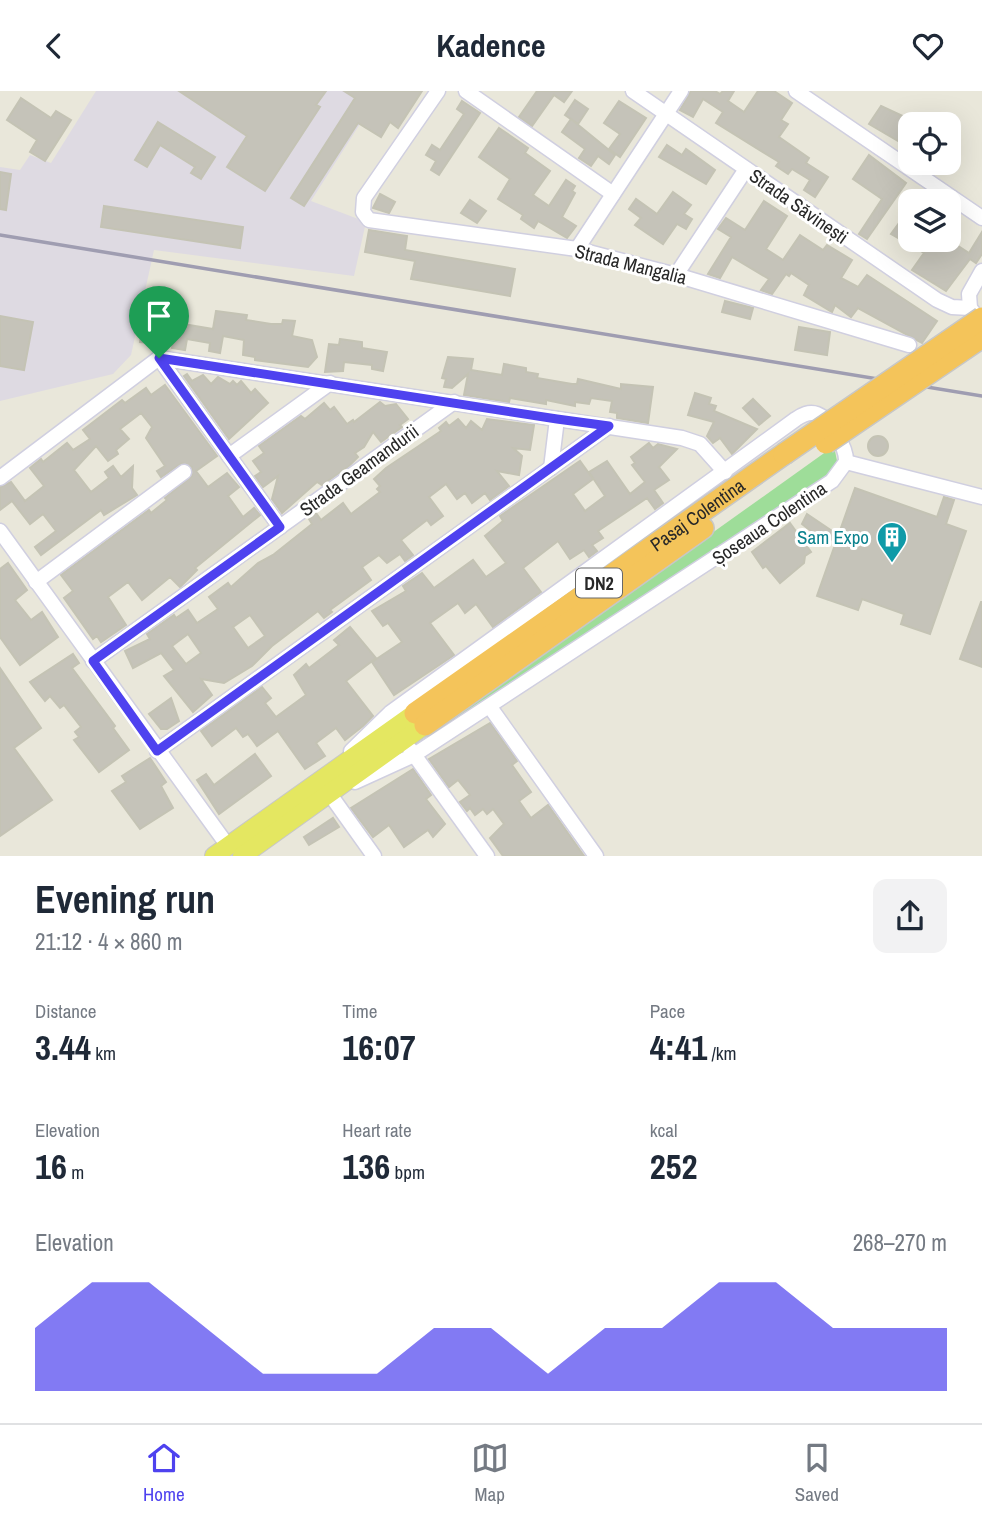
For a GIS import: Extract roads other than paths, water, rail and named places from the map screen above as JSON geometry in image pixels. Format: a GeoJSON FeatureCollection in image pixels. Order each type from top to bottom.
{"type":"FeatureCollection","features":[{"type":"Feature","properties":{"kind":"highway","name":"Pasaj Colentina"},"geometry":{"type":"LineString","coordinates":[[420,719],[789,460],[978,316]]}},
{"type":"Feature","properties":{"kind":"highway","name":"Pasaj Colentina"},"geometry":{"type":"LineString","coordinates":[[789,460],[982,337]]}},
{"type":"Feature","properties":{"kind":"main road","name":"Șoseaua Colentina"},"geometry":{"type":"LineString","coordinates":[[228,852],[329,793],[404,739],[420,719]]}},
{"type":"Feature","properties":{"kind":"main road","name":"DN2"},"geometry":{"type":"LineString","coordinates":[[228,852],[328,774],[420,719]]}},
{"type":"Feature","properties":{"kind":"street","name":"Strada Mangalia"},"geometry":{"type":"LineString","coordinates":[[438,91],[364,198],[363,212],[375,223],[485,234],[577,249],[676,275],[909,345]]}},
{"type":"Feature","properties":{"kind":"street"},"geometry":{"type":"LineString","coordinates":[[466,91],[613,194]]}},
{"type":"Feature","properties":{"kind":"street","name":"Strada Săvinești"},"geometry":{"type":"LineString","coordinates":[[633,91],[937,300],[978,316]]}},
{"type":"Feature","properties":{"kind":"street"},"geometry":{"type":"LineString","coordinates":[[577,249],[681,91]]}},
{"type":"Feature","properties":{"kind":"street"},"geometry":{"type":"LineString","coordinates":[[796,91],[982,218]]}},
{"type":"Feature","properties":{"kind":"street"},"geometry":{"type":"LineString","coordinates":[[676,275],[746,169]]}},
{"type":"Feature","properties":{"kind":"street"},"geometry":{"type":"LineString","coordinates":[[978,316],[969,294],[982,271]]}},
{"type":"Feature","properties":{"kind":"street"},"geometry":{"type":"LineString","coordinates":[[159,358],[280,527]]}},
{"type":"Feature","properties":{"kind":"street"},"geometry":{"type":"LineString","coordinates":[[0,478],[159,358],[692,440],[708,451],[725,472]]}},
{"type":"Feature","properties":{"kind":"street"},"geometry":{"type":"LineString","coordinates":[[229,456],[330,383]]}},
{"type":"Feature","properties":{"kind":"street","name":"Strada Geamandurii"},"geometry":{"type":"LineString","coordinates":[[93,661],[454,402]]}},
{"type":"Feature","properties":{"kind":"street"},"geometry":{"type":"LineString","coordinates":[[328,774],[390,713],[796,419],[810,413],[823,417],[845,450],[846,462],[982,497]]}},
{"type":"Feature","properties":{"kind":"street"},"geometry":{"type":"LineString","coordinates":[[551,468],[557,419]]}},
{"type":"Feature","properties":{"kind":"street"},"geometry":{"type":"LineString","coordinates":[[157,751],[609,426]]}},
{"type":"Feature","properties":{"kind":"street","name":"Șoseaua Colentina"},"geometry":{"type":"LineString","coordinates":[[329,793],[414,755],[490,707],[832,481],[846,462]]}},
{"type":"Feature","properties":{"kind":"street"},"geometry":{"type":"LineString","coordinates":[[36,582],[184,472]]}},
{"type":"Feature","properties":{"kind":"street"},"geometry":{"type":"LineString","coordinates":[[0,531],[228,852]]}},
{"type":"Feature","properties":{"kind":"street"},"geometry":{"type":"LineString","coordinates":[[490,707],[596,856]]}},
{"type":"Feature","properties":{"kind":"street"},"geometry":{"type":"LineString","coordinates":[[404,739],[487,856]]}},
{"type":"Feature","properties":{"kind":"street"},"geometry":{"type":"LineString","coordinates":[[329,793],[374,856]]}},
{"type":"Feature","properties":{"kind":"railway"},"geometry":{"type":"LineString","coordinates":[[0,235],[982,396]]}},
{"type":"Feature","properties":{"kind":"place","name":"Sam Expo"},"geometry":{"type":"Point","coordinates":[892,564]}}]}
